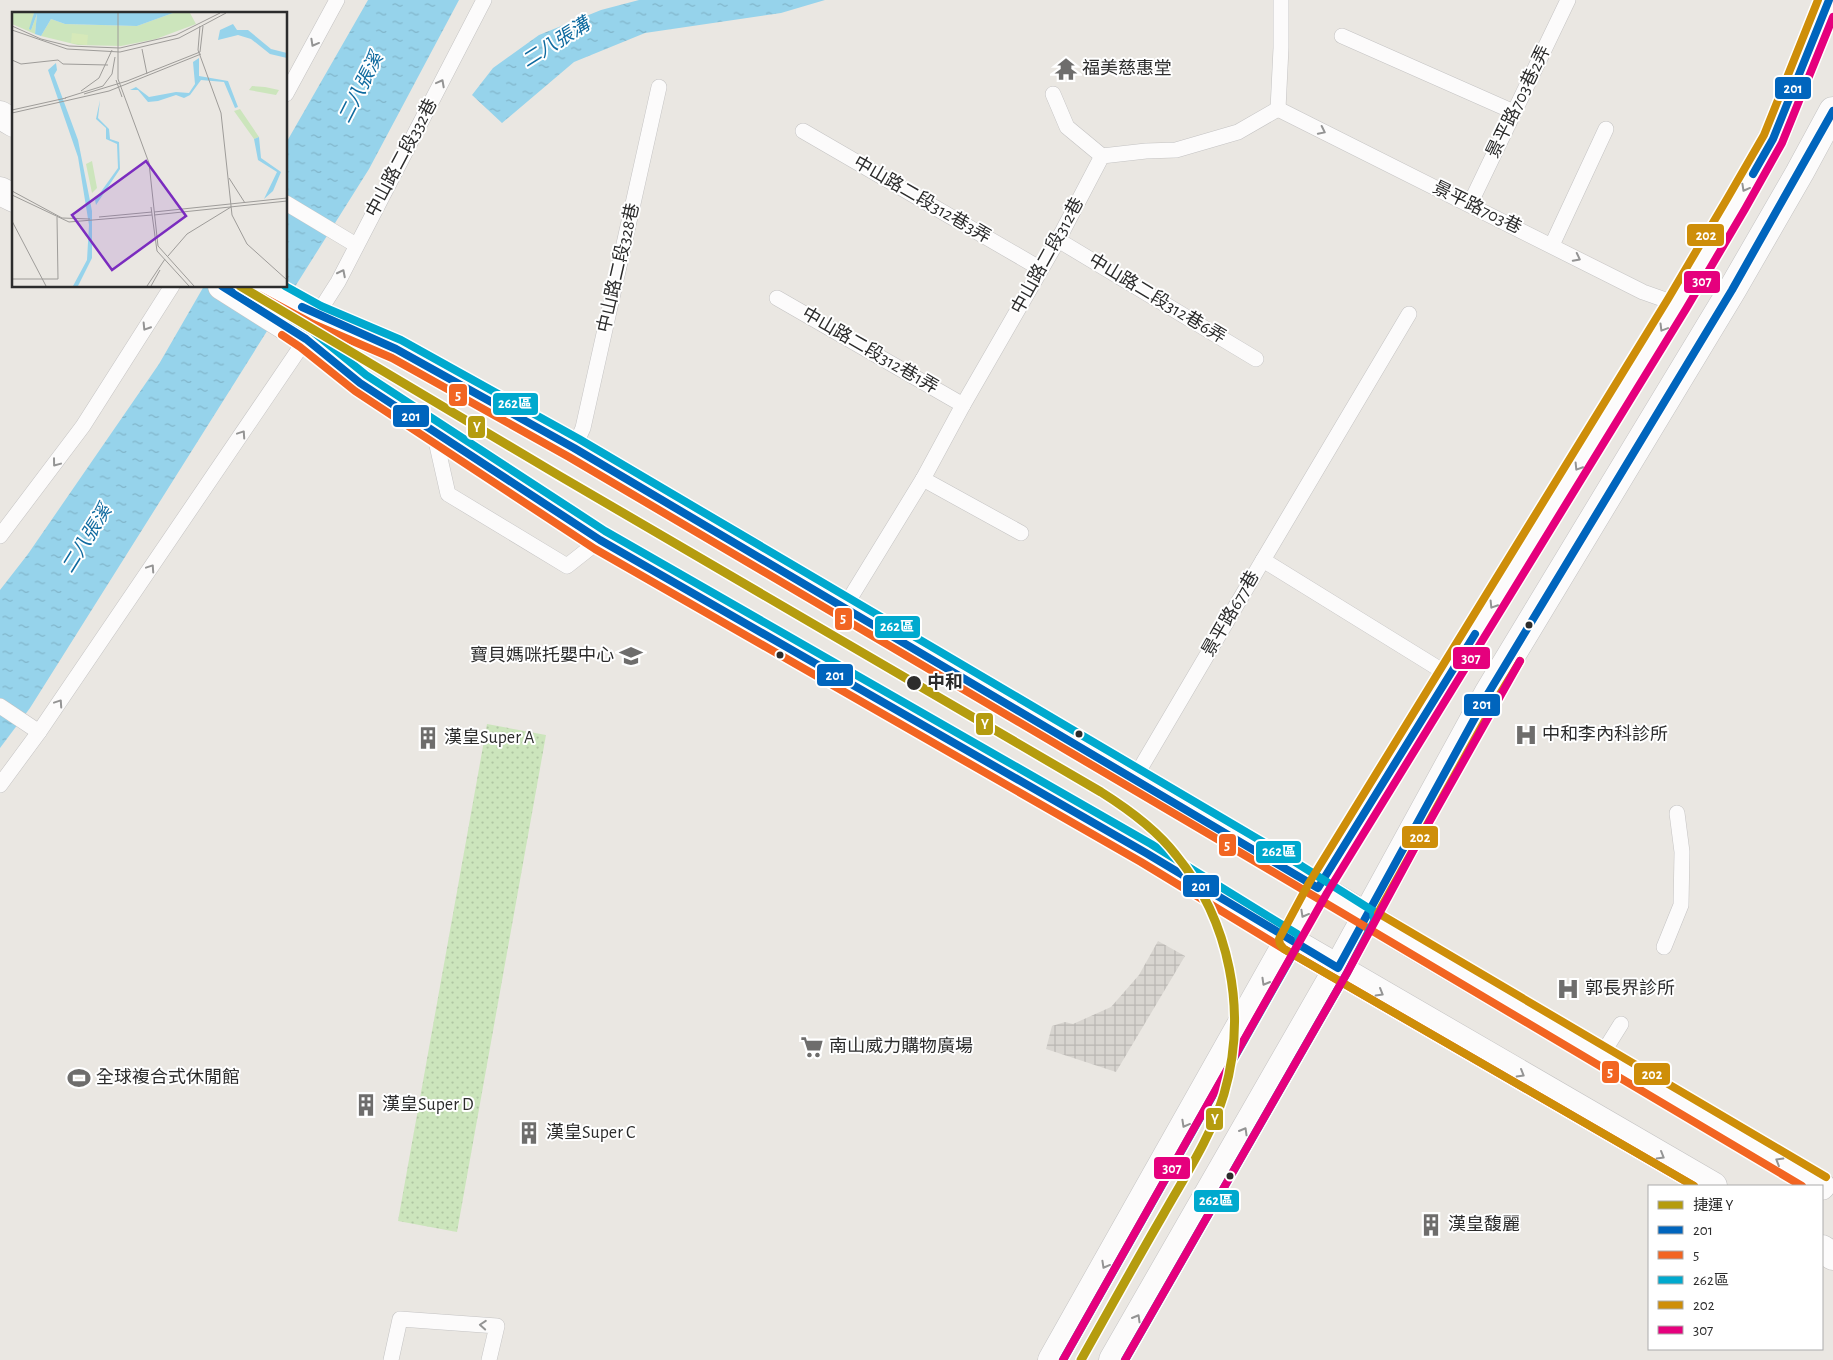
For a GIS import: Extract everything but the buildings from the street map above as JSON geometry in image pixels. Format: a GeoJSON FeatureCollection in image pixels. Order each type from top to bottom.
{"type":"FeatureCollection","features":[{"type":"Feature","properties":{"kind":"main road"},"geometry":{"type":"LineString","coordinates":[[1052,1360],[1318,888],[1677,304],[1773,139],[1830,0]]}},
{"type":"Feature","properties":{"kind":"main road"},"geometry":{"type":"LineString","coordinates":[[1113,1360],[1338,968],[1489,692],[1732,290],[1833,111]]}},
{"type":"Feature","properties":{"kind":"main road"},"geometry":{"type":"LineString","coordinates":[[0,115],[12,123]]}},
{"type":"Feature","properties":{"kind":"main road"},"geometry":{"type":"LineString","coordinates":[[0,191],[12,197]]}},
{"type":"Feature","properties":{"kind":"main road"},"geometry":{"type":"LineString","coordinates":[[226,288],[312,327],[396,349],[574,448],[1819,1185]]}},
{"type":"Feature","properties":{"kind":"main road"},"geometry":{"type":"LineString","coordinates":[[266,288],[312,327],[360,383],[600,540],[1146,853],[1289,940],[1712,1185]]}},
{"type":"Feature","properties":{"kind":"lane"},"geometry":{"type":"LineString","coordinates":[[288,90],[337,0]]}},
{"type":"Feature","properties":{"kind":"lane","name":"中山路二段332巷"},"geometry":{"type":"LineString","coordinates":[[0,785],[39,732],[312,327],[338,282],[484,0]]}},
{"type":"Feature","properties":{"kind":"lane"},"geometry":{"type":"LineString","coordinates":[[1053,94],[1068,127],[1102,156],[1176,150],[1238,132],[1278,109],[1281,0]]}},
{"type":"Feature","properties":{"kind":"lane","name":"景平路703巷2弄"},"geometry":{"type":"LineString","coordinates":[[1470,204],[1568,0]]}},
{"type":"Feature","properties":{"kind":"lane"},"geometry":{"type":"LineString","coordinates":[[1342,36],[1514,112]]}},
{"type":"Feature","properties":{"kind":"lane","name":"中山路二段328巷"},"geometry":{"type":"LineString","coordinates":[[574,448],[583,428],[659,87]]}},
{"type":"Feature","properties":{"kind":"lane","name":"景平路703巷"},"geometry":{"type":"LineString","coordinates":[[1278,109],[1643,292],[1677,304]]}},
{"type":"Feature","properties":{"kind":"lane"},"geometry":{"type":"LineString","coordinates":[[1552,245],[1606,129]]}},
{"type":"Feature","properties":{"kind":"lane","name":"中山路二段312巷3弄"},"geometry":{"type":"LineString","coordinates":[[803,131],[1041,270]]}},
{"type":"Feature","properties":{"kind":"lane","name":"中山路二段312巷"},"geometry":{"type":"LineString","coordinates":[[844,608],[923,479],[963,405],[1058,240],[1102,156]]}},
{"type":"Feature","properties":{"kind":"lane"},"geometry":{"type":"LineString","coordinates":[[288,204],[356,245]]}},
{"type":"Feature","properties":{"kind":"lane","name":"中山路二段312巷6弄"},"geometry":{"type":"LineString","coordinates":[[1058,240],[1256,358]]}},
{"type":"Feature","properties":{"kind":"lane"},"geometry":{"type":"LineString","coordinates":[[0,536],[83,426],[171,288]]}},
{"type":"Feature","properties":{"kind":"lane","name":"中山路二段312巷1弄"},"geometry":{"type":"LineString","coordinates":[[777,298],[963,405]]}},
{"type":"Feature","properties":{"kind":"lane"},"geometry":{"type":"LineString","coordinates":[[1263,560],[1409,314]]}},
{"type":"Feature","properties":{"kind":"lane"},"geometry":{"type":"LineString","coordinates":[[434,430],[448,494],[567,566],[600,540]]}},
{"type":"Feature","properties":{"kind":"lane"},"geometry":{"type":"LineString","coordinates":[[923,479],[1021,533]]}},
{"type":"Feature","properties":{"kind":"lane","name":"景平路677巷"},"geometry":{"type":"LineString","coordinates":[[1134,779],[1263,560],[1449,675]]}},
{"type":"Feature","properties":{"kind":"lane"},"geometry":{"type":"LineString","coordinates":[[0,706],[39,732]]}},
{"type":"Feature","properties":{"kind":"lane"},"geometry":{"type":"LineString","coordinates":[[1664,947],[1681,905],[1682,852],[1677,813]]}},
{"type":"Feature","properties":{"kind":"lane"},"geometry":{"type":"LineString","coordinates":[[1601,1056],[1621,1024]]}},
{"type":"Feature","properties":{"kind":"lane"},"geometry":{"type":"LineString","coordinates":[[391,1360],[400,1319],[497,1326],[489,1360]]}},
{"type":"Feature","properties":{"kind":"green space"},"geometry":{"type":"Polygon","coordinates":[[[487,724],[546,735],[457,1232],[398,1221],[487,724]]]}},
{"type":"Feature","properties":{"kind":"shaded area"},"geometry":{"type":"Polygon","coordinates":[[[1158,941],[1185,956],[1116,1072],[1046,1049],[1052,1026],[1065,1022],[1073,1024],[1111,1007],[1139,975],[1158,941]]]}},
{"type":"Feature","properties":{"kind":"water","name":"二八張溪"},"geometry":{"type":"Polygon","coordinates":[[[368,0],[459,0],[369,169],[30,708],[0,748],[0,590],[28,554],[159,364],[203,288],[288,288],[288,140],[368,0]]]}},
{"type":"Feature","properties":{"kind":"water","name":"二八張溝"},"geometry":{"type":"Polygon","coordinates":[[[639,0],[825,0],[781,13],[645,33],[574,62],[502,123],[472,95],[493,68],[539,35],[601,10],[639,0]]]}},
{"type":"Feature","properties":{"kind":"metro line","name":"Y"},"geometry":{"type":"LineString","coordinates":[[243,288],[558,475],[1101,792],[1141,820],[1176,855],[1195,881],[1210,909],[1221,938],[1229,968],[1234,1000],[1231,1063],[1219,1110],[1205,1141],[1081,1360]]}},
{"type":"Feature","properties":{"kind":"transit line","name":"202"},"geometry":{"type":"LineString","coordinates":[[1692,1185],[1284,949],[1279,939],[1309,883],[1668,299],[1764,135],[1818,0]]}},
{"type":"Feature","properties":{"kind":"transit line","name":"201"},"geometry":{"type":"LineString","coordinates":[[1753,174],[1773,139],[1829,0]]}},
{"type":"Feature","properties":{"kind":"transit line","name":"307"},"geometry":{"type":"LineString","coordinates":[[1063,1360],[1327,893],[1686,309],[1745,209],[1782,143],[1833,17]]}},
{"type":"Feature","properties":{"kind":"transit line","name":"201"},"geometry":{"type":"LineString","coordinates":[[225,288],[306,339],[360,383],[600,540],[1146,853],[1338,968],[1489,692],[1732,290],[1833,111]]}},
{"type":"Feature","properties":{"kind":"transit line","name":"262區"},"geometry":{"type":"LineString","coordinates":[[288,288],[321,306],[401,340],[579,439],[1268,845],[1373,911],[1374,921],[1347,973],[1125,1360]]}},
{"type":"Feature","properties":{"kind":"transit line","name":"5"},"geometry":{"type":"LineString","coordinates":[[259,295],[313,324],[392,358],[569,457],[1800,1185]]}},
{"type":"Feature","properties":{"kind":"transit line","name":"201"},"geometry":{"type":"LineString","coordinates":[[302,307],[396,349],[574,448],[1318,888],[1475,634]]}},
{"type":"Feature","properties":{"kind":"transit line","name":"262區"},"geometry":{"type":"LineString","coordinates":[[292,319],[312,331],[366,375],[605,531],[1151,844],[1297,934],[1299,939],[1298,945],[1063,1360]]}},
{"type":"Feature","properties":{"kind":"transit line","name":"5"},"geometry":{"type":"LineString","coordinates":[[282,335],[355,391],[595,549],[1141,862],[1284,949],[1692,1185]]}},
{"type":"Feature","properties":{"kind":"transit line","name":"202"},"geometry":{"type":"LineString","coordinates":[[1520,661],[1378,913],[1826,1177]]}},
{"type":"Feature","properties":{"kind":"transit line","name":"307"},"geometry":{"type":"LineString","coordinates":[[1125,1360],[1347,973],[1414,849],[1520,661]]}},
{"type":"Feature","properties":{"kind":"place","name":"福美慈惠堂"},"geometry":{"type":"Point","coordinates":[1066,69]}},
{"type":"Feature","properties":{"kind":"place","name":"寶貝媽咪托嬰中心"},"geometry":{"type":"Point","coordinates":[631,656]}},
{"type":"Feature","properties":{"kind":"place","name":"中和"},"geometry":{"type":"Point","coordinates":[914,683]}},
{"type":"Feature","properties":{"kind":"place","name":"中和李內科診所"},"geometry":{"type":"Point","coordinates":[1526,735]}},
{"type":"Feature","properties":{"kind":"place","name":"漢皇Super A"},"geometry":{"type":"Point","coordinates":[428,738]}},
{"type":"Feature","properties":{"kind":"place","name":"郭長界診所"},"geometry":{"type":"Point","coordinates":[1568,989]}},
{"type":"Feature","properties":{"kind":"place","name":"南山威力購物廣場"},"geometry":{"type":"Point","coordinates":[812,1047]}},
{"type":"Feature","properties":{"kind":"place","name":"全球複合式休閒館"},"geometry":{"type":"Point","coordinates":[79,1078]}},
{"type":"Feature","properties":{"kind":"place","name":"漢皇Super D"},"geometry":{"type":"Point","coordinates":[366,1105]}},
{"type":"Feature","properties":{"kind":"place","name":"漢皇Super C"},"geometry":{"type":"Point","coordinates":[529,1133]}},
{"type":"Feature","properties":{"kind":"place","name":"漢皇馥麗"},"geometry":{"type":"Point","coordinates":[1431,1225]}}]}
